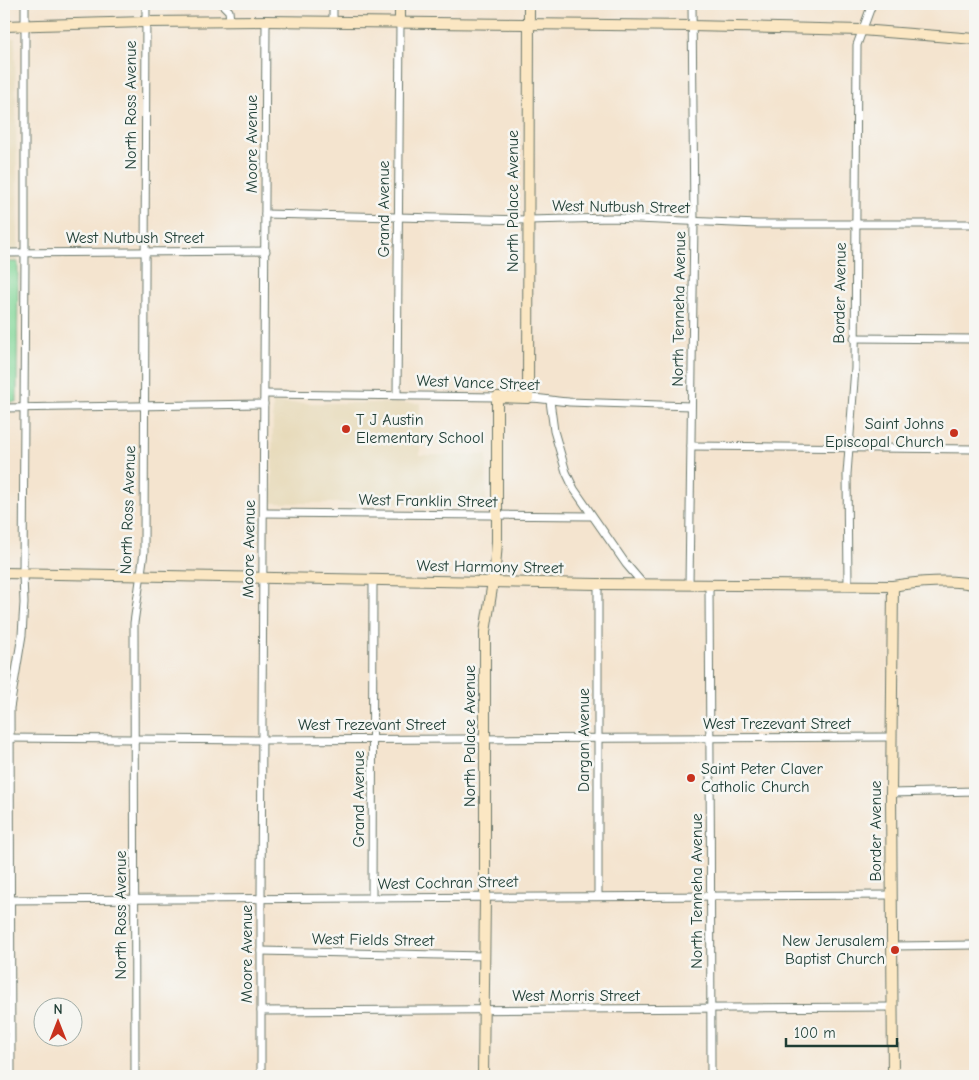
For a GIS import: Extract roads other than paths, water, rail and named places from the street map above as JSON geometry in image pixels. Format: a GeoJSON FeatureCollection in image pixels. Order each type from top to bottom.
{"type":"FeatureCollection","features":[{"type":"Feature","properties":{"kind":"street"},"geometry":{"type":"LineString","coordinates":[[11,1076],[7,900],[7,738],[22,635],[24,603],[25,4]]}},
{"type":"Feature","properties":{"kind":"street","name":"North Ross Avenue"},"geometry":{"type":"LineString","coordinates":[[134,1076],[134,623],[144,552],[146,4]]}},
{"type":"Feature","properties":{"kind":"street"},"geometry":{"type":"LineString","coordinates":[[222,4],[229,16]]}},
{"type":"Feature","properties":{"kind":"street"},"geometry":{"type":"LineString","coordinates":[[229,16],[232,4]]}},
{"type":"Feature","properties":{"kind":"street"},"geometry":{"type":"LineString","coordinates":[[333,4],[333,22]]}},
{"type":"Feature","properties":{"kind":"street"},"geometry":{"type":"LineString","coordinates":[[400,4],[400,22]]}},
{"type":"Feature","properties":{"kind":"street","name":"North Palace Avenue"},"geometry":{"type":"LineString","coordinates":[[528,398],[529,4]]}},
{"type":"Feature","properties":{"kind":"street","name":"North Tenneha Avenue"},"geometry":{"type":"LineString","coordinates":[[689,585],[694,222],[692,4]]}},
{"type":"Feature","properties":{"kind":"street","name":"Border Avenue"},"geometry":{"type":"LineString","coordinates":[[848,585],[847,474],[855,368],[857,45],[872,4]]}},
{"type":"Feature","properties":{"kind":"street"},"geometry":{"type":"LineString","coordinates":[[4,26],[145,22],[229,16],[266,21],[861,30],[975,39]]}},
{"type":"Feature","properties":{"kind":"street","name":"Moore Avenue"},"geometry":{"type":"LineString","coordinates":[[261,1076],[260,898],[266,252],[266,21]]}},
{"type":"Feature","properties":{"kind":"street","name":"Grand Avenue"},"geometry":{"type":"LineString","coordinates":[[397,395],[400,22]]}},
{"type":"Feature","properties":{"kind":"street","name":"West Nutbush Street"},"geometry":{"type":"LineString","coordinates":[[266,214],[528,220],[612,218],[694,222],[975,224]]}},
{"type":"Feature","properties":{"kind":"street","name":"West Nutbush Street"},"geometry":{"type":"LineString","coordinates":[[4,253],[266,252]]}},
{"type":"Feature","properties":{"kind":"street"},"geometry":{"type":"LineString","coordinates":[[854,338],[975,339]]}},
{"type":"Feature","properties":{"kind":"street","name":"West Vance Street"},"geometry":{"type":"LineString","coordinates":[[264,394],[542,398],[550,401],[691,406]]}},
{"type":"Feature","properties":{"kind":"street","name":"North Palace Avenue"},"geometry":{"type":"LineString","coordinates":[[483,1076],[486,632],[495,569],[498,516],[498,397]]}},
{"type":"Feature","properties":{"kind":"street"},"geometry":{"type":"LineString","coordinates":[[550,401],[554,431],[566,472],[574,489],[626,564],[644,585]]}},
{"type":"Feature","properties":{"kind":"street"},"geometry":{"type":"LineString","coordinates":[[4,408],[264,404]]}},
{"type":"Feature","properties":{"kind":"street"},"geometry":{"type":"LineString","coordinates":[[691,446],[975,449]]}},
{"type":"Feature","properties":{"kind":"street","name":"West Franklin Street"},"geometry":{"type":"LineString","coordinates":[[264,513],[592,516]]}},
{"type":"Feature","properties":{"kind":"street","name":"West Harmony Street"},"geometry":{"type":"LineString","coordinates":[[4,573],[709,586],[893,586],[923,583],[975,585]]}},
{"type":"Feature","properties":{"kind":"street","name":"Grand Avenue"},"geometry":{"type":"LineString","coordinates":[[372,898],[373,581]]}},
{"type":"Feature","properties":{"kind":"street","name":"Dargan Avenue"},"geometry":{"type":"LineString","coordinates":[[598,584],[598,896]]}},
{"type":"Feature","properties":{"kind":"street","name":"North Tenneha Avenue"},"geometry":{"type":"LineString","coordinates":[[709,586],[711,1076]]}},
{"type":"Feature","properties":{"kind":"street","name":"Border Avenue"},"geometry":{"type":"LineString","coordinates":[[893,586],[891,737],[893,1076]]}},
{"type":"Feature","properties":{"kind":"street","name":"West Trezevant Street"},"geometry":{"type":"LineString","coordinates":[[7,738],[262,740],[891,737]]}},
{"type":"Feature","properties":{"kind":"street"},"geometry":{"type":"LineString","coordinates":[[891,793],[975,791]]}},
{"type":"Feature","properties":{"kind":"street","name":"West Cochran Street"},"geometry":{"type":"LineString","coordinates":[[7,900],[892,895]]}},
{"type":"Feature","properties":{"kind":"street"},"geometry":{"type":"LineString","coordinates":[[892,946],[975,945]]}},
{"type":"Feature","properties":{"kind":"street","name":"West Fields Street"},"geometry":{"type":"LineString","coordinates":[[261,951],[484,956]]}},
{"type":"Feature","properties":{"kind":"street","name":"West Morris Street"},"geometry":{"type":"LineString","coordinates":[[261,1011],[892,1007]]}},
{"type":"Feature","properties":{"kind":"place","name":"T J Austin Elementary School"},"geometry":{"type":"Point","coordinates":[346,429]}},
{"type":"Feature","properties":{"kind":"place","name":"Saint Johns Episcopal Church"},"geometry":{"type":"Point","coordinates":[954,433]}},
{"type":"Feature","properties":{"kind":"place","name":"Saint Peter Claver Catholic Church"},"geometry":{"type":"Point","coordinates":[691,778]}},
{"type":"Feature","properties":{"kind":"place","name":"New Jerusalem Baptist Church"},"geometry":{"type":"Point","coordinates":[895,950]}}]}
